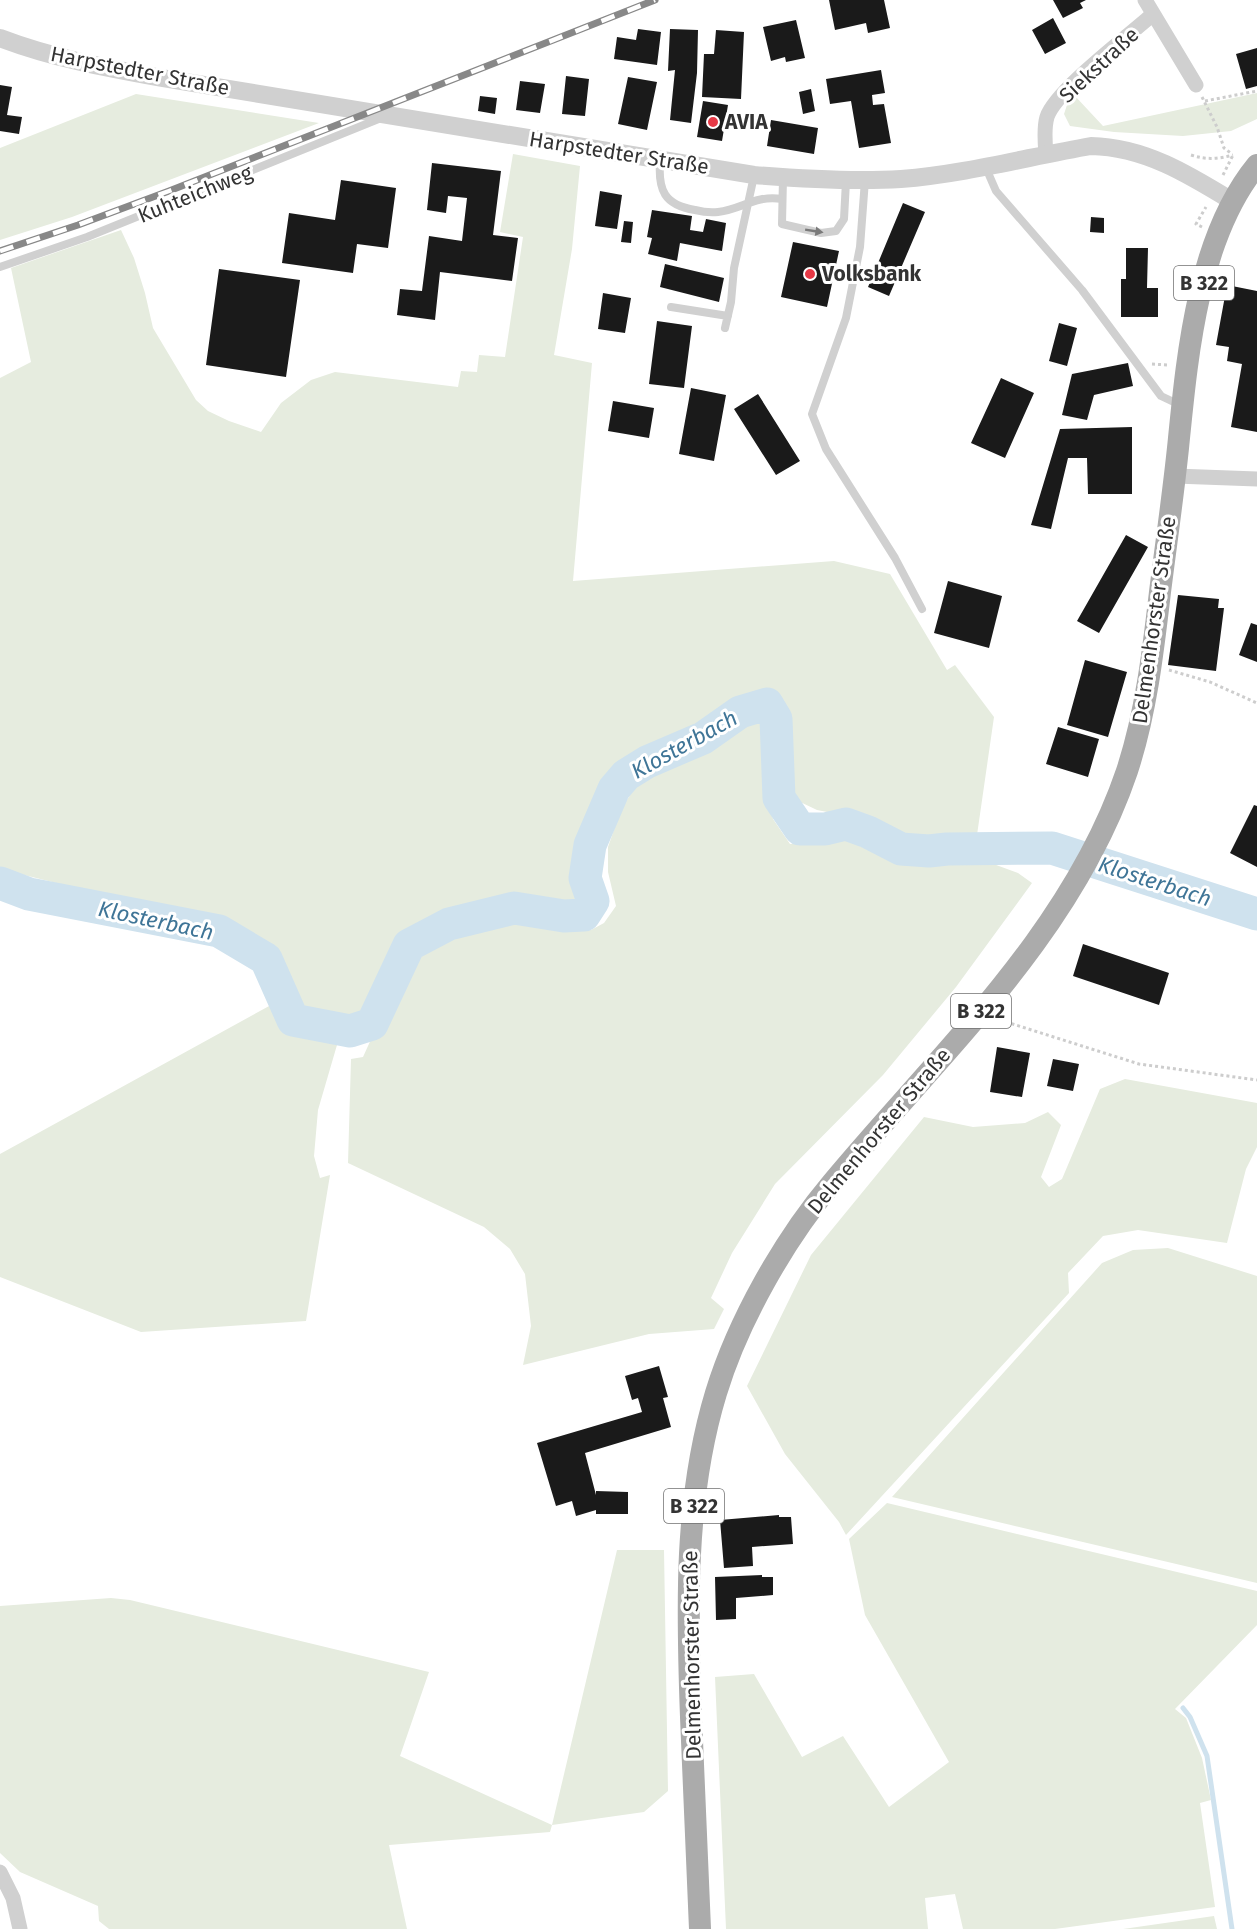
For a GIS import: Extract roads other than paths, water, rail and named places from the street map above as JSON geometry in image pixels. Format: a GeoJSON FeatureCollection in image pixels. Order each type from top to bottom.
{"type":"FeatureCollection","features":[{"type":"Feature","properties":{"kind":"main road","name":"Delmenhorster Straße"},"geometry":{"type":"LineString","coordinates":[[700,1929],[689,1647],[691,1532],[709,1418],[722,1374],[754,1303],[787,1245],[828,1187],[978,1014],[1018,964],[1055,914],[1075,882],[1096,846],[1116,802],[1139,730],[1151,666],[1192,335],[1224,196],[1257,165]]}},
{"type":"Feature","properties":{"kind":"street","name":"Siekstraße"},"geometry":{"type":"LineString","coordinates":[[1145,0],[1196,86]]}},
{"type":"Feature","properties":{"kind":"street","name":"Siekstraße"},"geometry":{"type":"LineString","coordinates":[[1046,154],[1047,117],[1060,98],[1154,14]]}},
{"type":"Feature","properties":{"kind":"street","name":"Harpstedter Straße"},"geometry":{"type":"LineString","coordinates":[[0,38],[42,53],[86,64],[754,175],[846,181],[902,178],[986,167],[1091,146],[1107,146],[1152,157],[1224,196]]}},
{"type":"Feature","properties":{"kind":"street"},"geometry":{"type":"LineString","coordinates":[[1175,476],[1257,479]]}},
{"type":"Feature","properties":{"kind":"street"},"geometry":{"type":"LineString","coordinates":[[0,1872],[13,1898],[20,1929]]}},
{"type":"Feature","properties":{"kind":"lane","name":"Kuhteichweg"},"geometry":{"type":"LineString","coordinates":[[0,267],[87,237],[388,115]]}},
{"type":"Feature","properties":{"kind":"lane"},"geometry":{"type":"LineString","coordinates":[[660,160],[659,177],[663,191],[669,200],[681,208],[719,212],[767,197],[782,199]]}},
{"type":"Feature","properties":{"kind":"lane"},"geometry":{"type":"LineString","coordinates":[[986,167],[996,191],[1082,290],[1161,396],[1182,407]]}},
{"type":"Feature","properties":{"kind":"lane"},"geometry":{"type":"LineString","coordinates":[[725,328],[734,268],[754,175]]}},
{"type":"Feature","properties":{"kind":"lane"},"geometry":{"type":"LineString","coordinates":[[783,177],[782,224],[821,233],[836,231],[844,219],[846,181]]}},
{"type":"Feature","properties":{"kind":"lane"},"geometry":{"type":"LineString","coordinates":[[865,180],[860,247],[846,318],[812,414],[826,449],[895,558],[922,609]]}},
{"type":"Feature","properties":{"kind":"lane"},"geometry":{"type":"LineString","coordinates":[[670,307],[728,316]]}},
{"type":"Feature","properties":{"kind":"waterway","name":"Klosterbach"},"geometry":{"type":"LineString","coordinates":[[0,883],[29,894],[219,931],[266,959],[293,1020],[350,1031],[372,1024],[409,945],[449,924],[514,908],[564,916],[584,915],[593,901],[585,878],[590,845],[614,789],[626,775],[647,762],[703,738],[740,712],[767,704],[776,719],[779,798],[800,829],[825,829],[846,824],[868,832],[901,849],[929,851],[1052,848],[1257,914]]}},
{"type":"Feature","properties":{"kind":"waterway"},"geometry":{"type":"LineString","coordinates":[[1183,1708],[1190,1717],[1207,1756],[1232,1929]]}},
{"type":"Feature","properties":{"kind":"railway"},"geometry":{"type":"LineString","coordinates":[[0,251],[169,191],[655,0]]}},
{"type":"Feature","properties":{"kind":"place","name":"AVIA"},"geometry":{"type":"Point","coordinates":[713,122]}},
{"type":"Feature","properties":{"kind":"place","name":"Volksbank"},"geometry":{"type":"Point","coordinates":[810,274]}}]}
